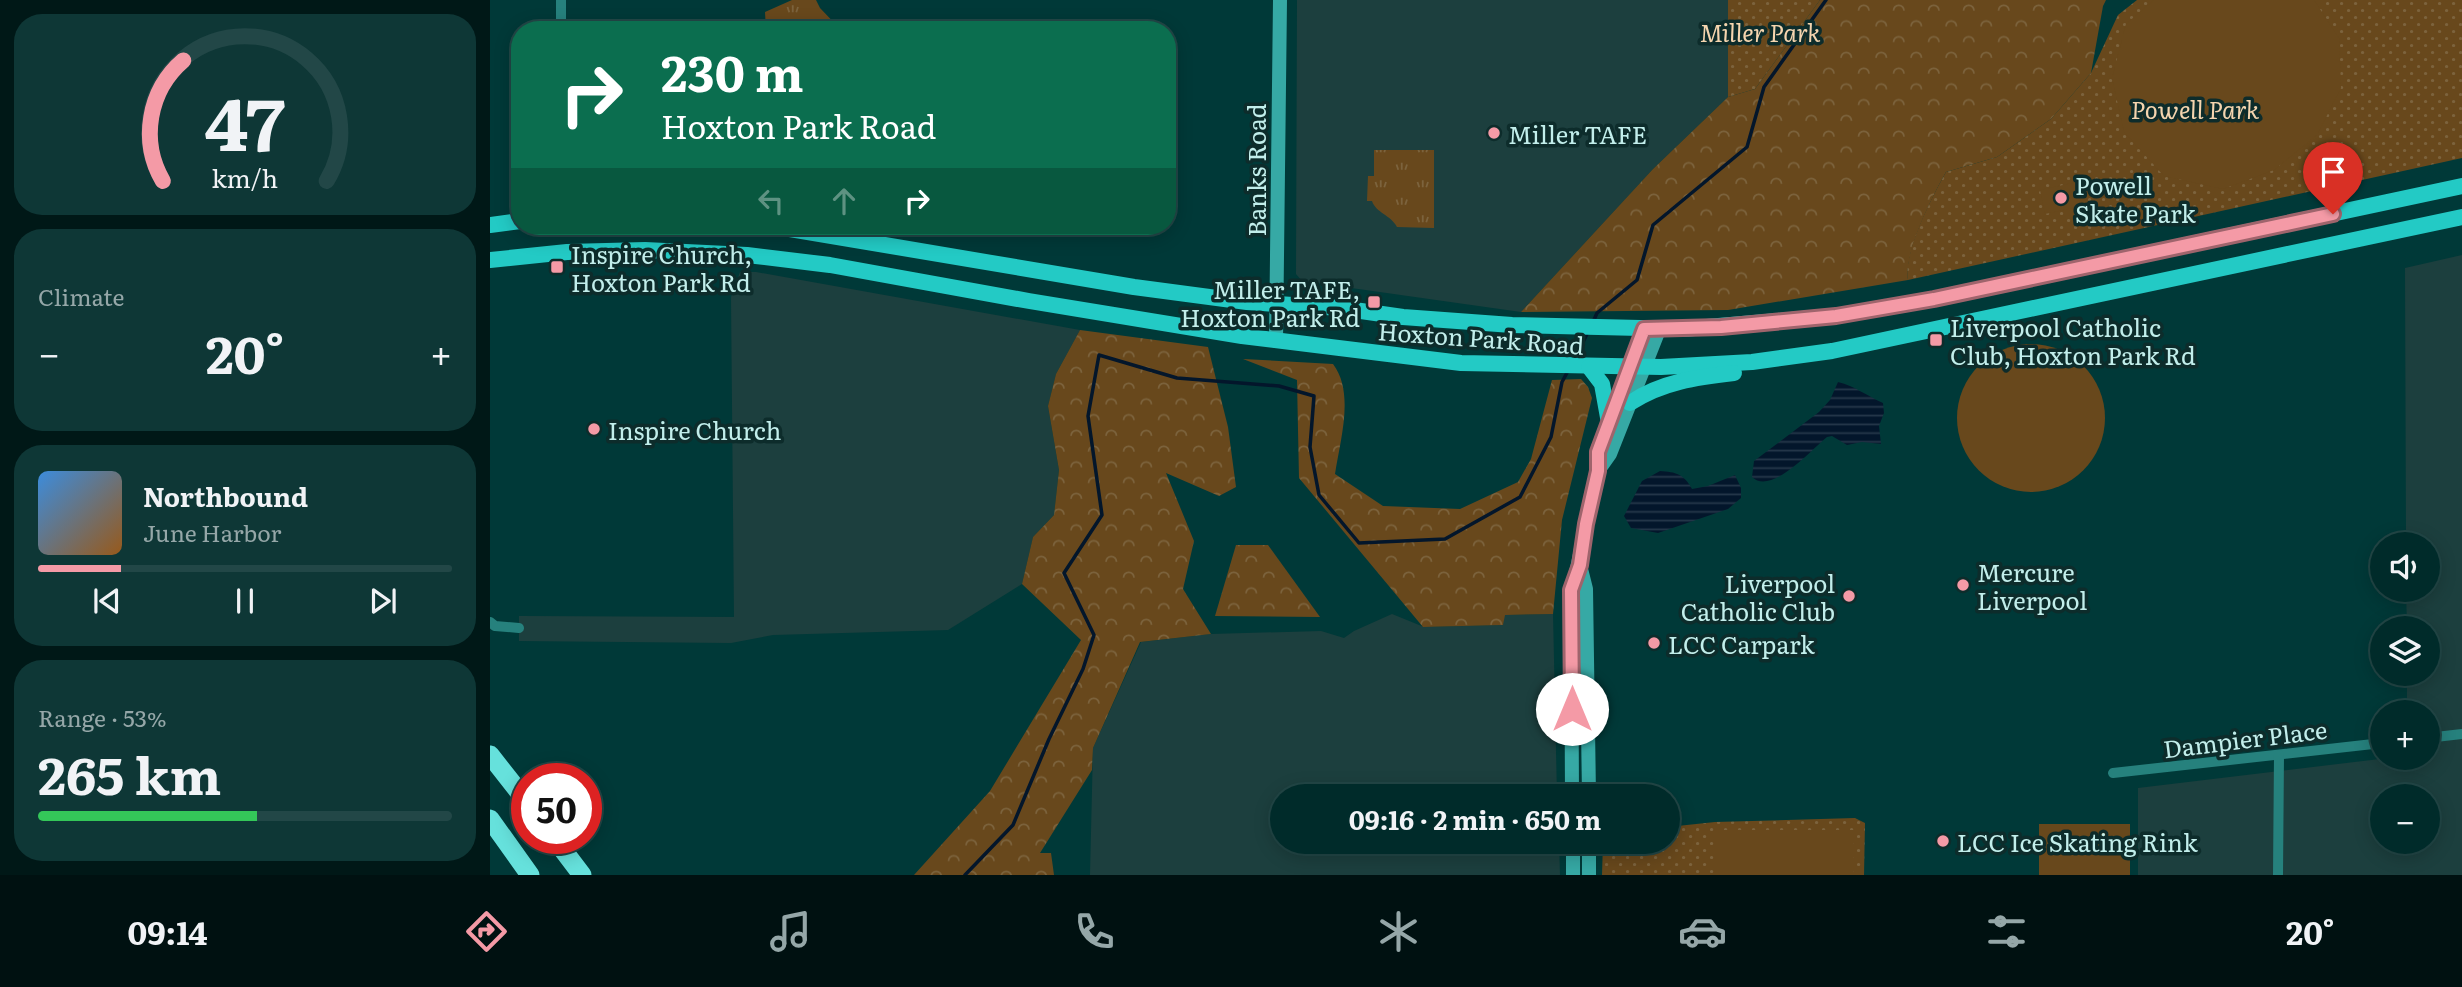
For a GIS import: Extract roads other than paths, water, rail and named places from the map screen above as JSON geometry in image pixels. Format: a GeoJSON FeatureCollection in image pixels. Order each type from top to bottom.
{"type":"FeatureCollection","features":[{"type":"Feature","properties":{"kind":"highway"},"geometry":{"type":"LineString","coordinates":[[490,755],[511,782]]}},
{"type":"Feature","properties":{"kind":"highway"},"geometry":{"type":"LineString","coordinates":[[490,819],[530,875]]}},
{"type":"Feature","properties":{"kind":"highway"},"geometry":{"type":"LineString","coordinates":[[566,854],[582,875]]}},
{"type":"Feature","properties":{"kind":"main road","name":"Banks Road"},"geometry":{"type":"LineString","coordinates":[[1276,341],[1280,0]]}},
{"type":"Feature","properties":{"kind":"main road","name":"Hoxton Park Road"},"geometry":{"type":"LineString","coordinates":[[825,235],[1134,287],[1404,317],[1568,327],[1721,327],[1836,316],[1910,303],[2462,186]]}},
{"type":"Feature","properties":{"kind":"main road","name":"Hoxton Park Road"},"geometry":{"type":"LineString","coordinates":[[490,260],[567,252],[666,251],[747,255],[830,265],[1125,318],[1276,341],[1461,363],[1550,364],[1593,368],[1752,362],[1808,355],[2462,216]]}},
{"type":"Feature","properties":{"kind":"main road"},"geometry":{"type":"LineString","coordinates":[[490,225],[511,222]]}},
{"type":"Feature","properties":{"kind":"main road"},"geometry":{"type":"LineString","coordinates":[[1572,784],[1571,590],[1580,565],[1598,471],[1598,452],[1652,329]]}},
{"type":"Feature","properties":{"kind":"main road"},"geometry":{"type":"LineString","coordinates":[[1630,403],[1642,394],[1669,384],[1748,371],[1808,355]]}},
{"type":"Feature","properties":{"kind":"main road"},"geometry":{"type":"LineString","coordinates":[[1598,471],[1610,454],[1630,403],[1637,367]]}},
{"type":"Feature","properties":{"kind":"main road"},"geometry":{"type":"LineString","coordinates":[[1593,368],[1602,384],[1609,423]]}},
{"type":"Feature","properties":{"kind":"main road"},"geometry":{"type":"LineString","coordinates":[[1580,565],[1586,589],[1589,784]]}},
{"type":"Feature","properties":{"kind":"main road"},"geometry":{"type":"LineString","coordinates":[[1573,854],[1573,875]]}},
{"type":"Feature","properties":{"kind":"main road"},"geometry":{"type":"LineString","coordinates":[[1589,854],[1589,875]]}},
{"type":"Feature","properties":{"kind":"street"},"geometry":{"type":"LineString","coordinates":[[561,0],[561,21]]}},
{"type":"Feature","properties":{"kind":"street"},"geometry":{"type":"LineString","coordinates":[[490,622],[495,626],[519,628]]}},
{"type":"Feature","properties":{"kind":"street"},"geometry":{"type":"LineString","coordinates":[[2440,737],[2462,734]]}},
{"type":"Feature","properties":{"kind":"street","name":"Dampier Place"},"geometry":{"type":"LineString","coordinates":[[2113,773],[2370,744]]}},
{"type":"Feature","properties":{"kind":"street"},"geometry":{"type":"LineString","coordinates":[[2278,875],[2279,755]]}},
{"type":"Feature","properties":{"kind":"waterway"},"geometry":{"type":"LineString","coordinates":[[1593,322],[1597,313],[1637,280],[1653,225],[1747,147],[1764,87],[1826,0]]}},
{"type":"Feature","properties":{"kind":"waterway"},"geometry":{"type":"LineString","coordinates":[[1574,360],[1588,332]]}},
{"type":"Feature","properties":{"kind":"waterway"},"geometry":{"type":"LineString","coordinates":[[965,875],[1013,825],[1049,739],[1083,669],[1094,635],[1064,573],[1102,515],[1088,416],[1099,355],[1177,378],[1279,386],[1314,396],[1310,447],[1319,495],[1359,543],[1445,539],[1520,497],[1551,437],[1562,382],[1569,369]]}},
{"type":"Feature","properties":{"kind":"place","name":"Miller TAFE"},"geometry":{"type":"Point","coordinates":[1494,133]}},
{"type":"Feature","properties":{"kind":"place","name":"Powell Skate Park"},"geometry":{"type":"Point","coordinates":[2061,198]}},
{"type":"Feature","properties":{"kind":"place","name":"Inspire Church, Hoxton Park Rd"},"geometry":{"type":"Point","coordinates":[557,267]}},
{"type":"Feature","properties":{"kind":"place","name":"Miller TAFE, Hoxton Park Rd"},"geometry":{"type":"Point","coordinates":[1374,302]}},
{"type":"Feature","properties":{"kind":"place","name":"Liverpool Catholic Club, Hoxton Park Rd"},"geometry":{"type":"Point","coordinates":[1936,340]}},
{"type":"Feature","properties":{"kind":"place","name":"Inspire Church"},"geometry":{"type":"Point","coordinates":[594,429]}},
{"type":"Feature","properties":{"kind":"place","name":"Mercure Liverpool"},"geometry":{"type":"Point","coordinates":[1963,585]}},
{"type":"Feature","properties":{"kind":"place","name":"Liverpool Catholic Club"},"geometry":{"type":"Point","coordinates":[1849,596]}},
{"type":"Feature","properties":{"kind":"place","name":"LCC Carpark"},"geometry":{"type":"Point","coordinates":[1654,643]}},
{"type":"Feature","properties":{"kind":"place","name":"LCC Ice Skating Rink"},"geometry":{"type":"Point","coordinates":[1943,841]}},
{"type":"Feature","properties":{"kind":"park label","name":"Miller Park"},"geometry":{"type":"Point","coordinates":[1760,31]}},
{"type":"Feature","properties":{"kind":"park label","name":"Powell Park"},"geometry":{"type":"Point","coordinates":[2195,108]}}]}
